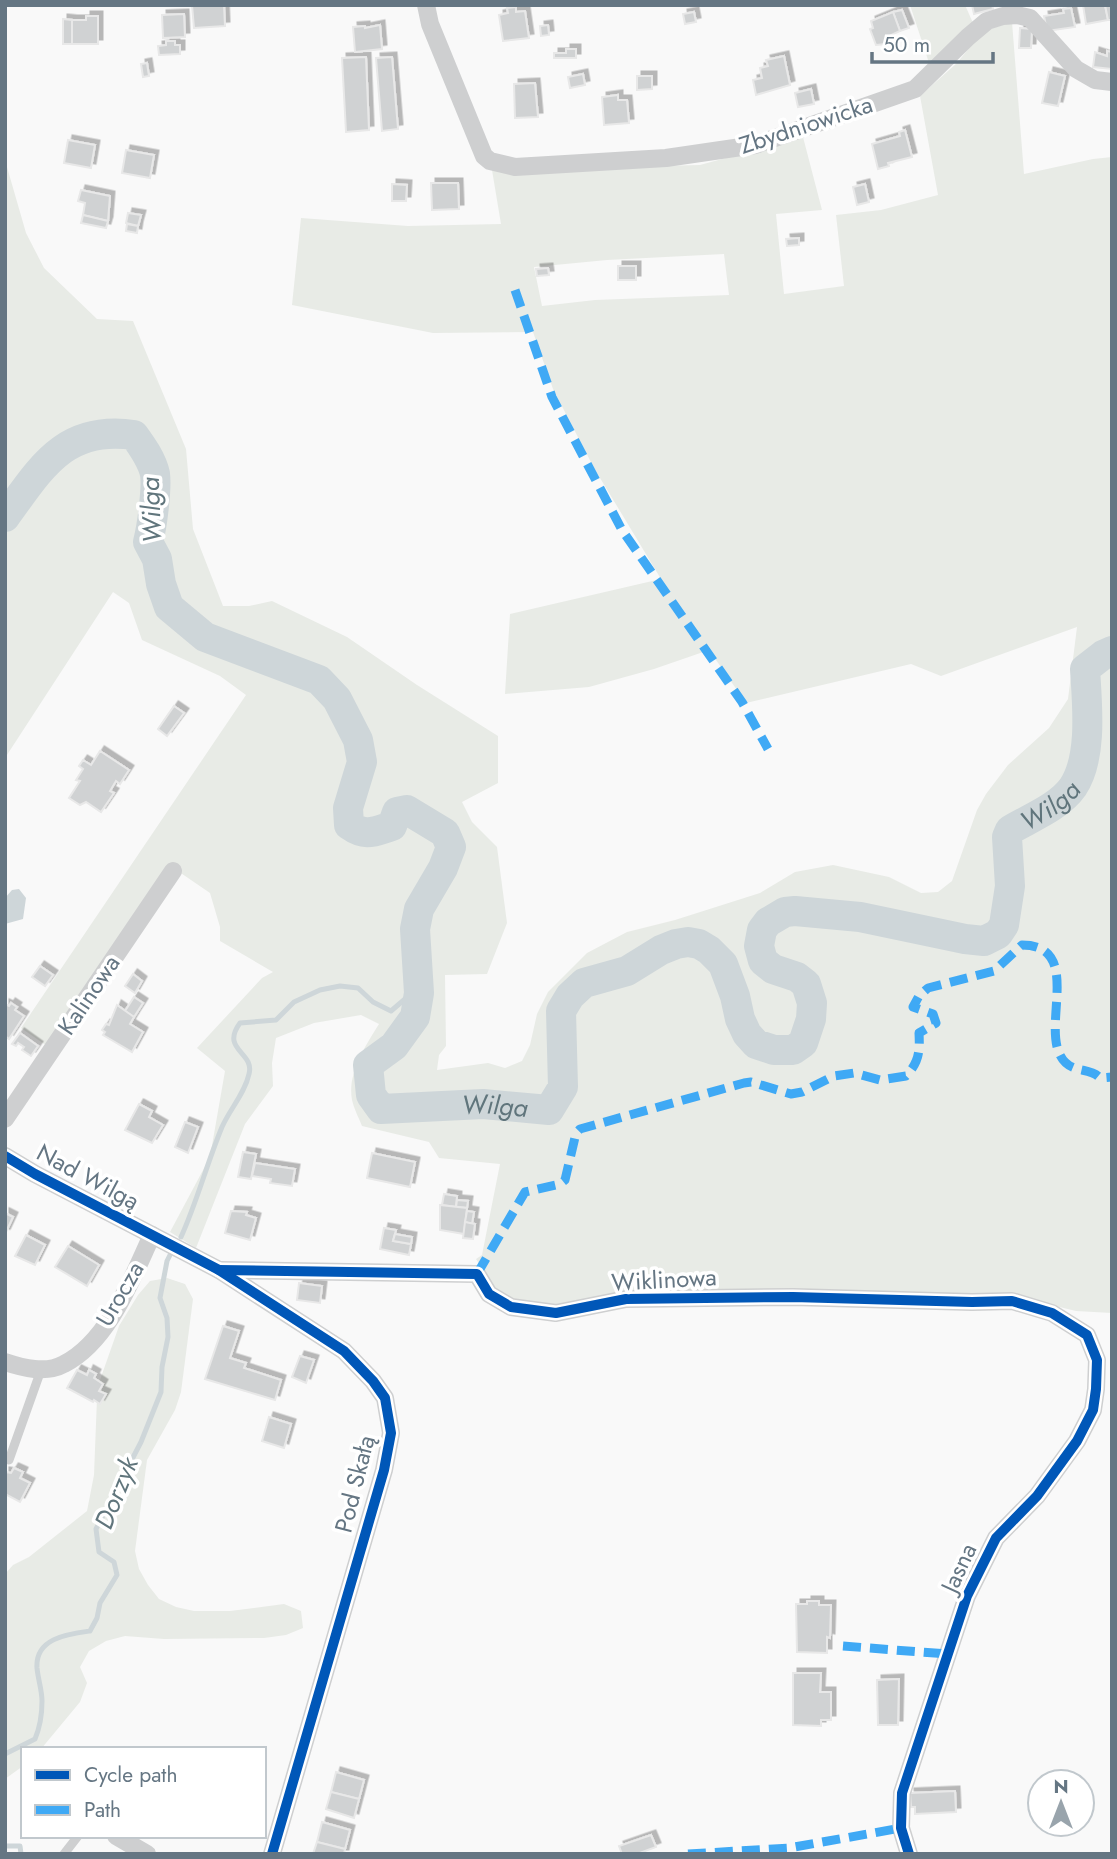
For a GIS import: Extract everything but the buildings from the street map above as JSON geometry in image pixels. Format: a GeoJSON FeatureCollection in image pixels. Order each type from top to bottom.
{"type":"FeatureCollection","features":[{"type":"Feature","properties":{"kind":"street","name":"Zbydniowicka"},"geometry":{"type":"LineString","coordinates":[[426,5],[430,24],[484,156],[490,161],[515,167],[666,158],[755,145],[915,89],[988,21],[1003,16],[1032,12],[1076,69],[1094,80],[1112,82]]}},
{"type":"Feature","properties":{"kind":"street","name":"Kalinowa"},"geometry":{"type":"LineString","coordinates":[[5,1119],[173,871]]}},
{"type":"Feature","properties":{"kind":"street","name":"Nad Wilgą"},"geometry":{"type":"LineString","coordinates":[[5,1156],[152,1235]]}},
{"type":"Feature","properties":{"kind":"street","name":"Pod Skałą"},"geometry":{"type":"LineString","coordinates":[[152,1235],[219,1270],[344,1351],[373,1381],[385,1398],[391,1433],[384,1470],[272,1854]]}},
{"type":"Feature","properties":{"kind":"street","name":"Urocza"},"geometry":{"type":"LineString","coordinates":[[41,1370],[63,1365],[90,1344],[120,1304],[152,1235]]}},
{"type":"Feature","properties":{"kind":"street","name":"Wiklinowa"},"geometry":{"type":"LineString","coordinates":[[219,1270],[477,1274],[489,1294],[511,1307],[556,1313],[626,1299],[793,1297],[1012,1301],[1052,1313],[1080,1329]]}},
{"type":"Feature","properties":{"kind":"street","name":"Jasna"},"geometry":{"type":"LineString","coordinates":[[909,1854],[901,1828],[902,1793],[967,1596],[996,1538],[1037,1496],[1077,1441],[1093,1410],[1097,1360],[1087,1335],[1080,1329]]}},
{"type":"Feature","properties":{"kind":"street"},"geometry":{"type":"LineString","coordinates":[[5,1362],[41,1370]]}},
{"type":"Feature","properties":{"kind":"street"},"geometry":{"type":"LineString","coordinates":[[119,1838],[147,1854]]}},
{"type":"Feature","properties":{"kind":"lane"},"geometry":{"type":"LineString","coordinates":[[9,1460],[41,1370]]}},
{"type":"Feature","properties":{"kind":"lane"},"geometry":{"type":"LineString","coordinates":[[64,1854],[76,1838]]}},
{"type":"Feature","properties":{"kind":"shaded area"},"geometry":{"type":"Polygon","coordinates":[[[910,5],[965,5],[973,23],[930,66],[910,5]]]}},
{"type":"Feature","properties":{"kind":"shaded area"},"geometry":{"type":"Polygon","coordinates":[[[1012,22],[1024,174],[1112,157],[1112,1313],[1076,1311],[1010,1295],[552,1306],[507,1299],[490,1288],[487,1276],[476,1259],[482,1255],[500,1164],[439,1158],[429,1142],[362,1126],[352,1100],[352,1080],[359,1060],[379,1024],[361,1015],[314,1023],[276,1038],[272,1063],[273,1086],[245,1124],[196,1248],[170,1232],[210,1157],[225,1071],[197,1048],[262,978],[273,972],[220,941],[220,927],[210,893],[172,867],[50,1048],[21,1028],[246,695],[220,676],[142,640],[129,603],[113,592],[5,758],[5,160],[26,233],[44,268],[97,319],[133,321],[186,449],[193,529],[223,606],[249,606],[272,601],[347,637],[498,736],[498,783],[462,802],[472,822],[497,847],[507,923],[487,974],[445,975],[446,1046],[439,1055],[437,1070],[488,1063],[505,1068],[522,1061],[530,1045],[537,1014],[548,992],[587,953],[627,932],[760,893],[795,872],[833,865],[889,877],[921,893],[938,892],[952,881],[977,810],[986,794],[1008,765],[1049,728],[1068,699],[1077,627],[941,676],[911,664],[746,703],[709,650],[589,687],[505,694],[510,614],[661,579],[594,468],[553,389],[533,332],[433,333],[292,305],[301,218],[408,226],[501,224],[492,170],[700,165],[803,137],[822,210],[776,214],[784,294],[844,286],[836,215],[881,210],[938,195],[920,96],[957,63],[983,31],[1012,22]],[[724,254],[534,267],[542,306],[595,300],[729,295],[724,254]]]}},
{"type":"Feature","properties":{"kind":"shaded area"},"geometry":{"type":"Polygon","coordinates":[[[19,889],[26,898],[23,919],[5,924],[5,898],[12,890],[19,889]]]}},
{"type":"Feature","properties":{"kind":"shaded area"},"geometry":{"type":"Polygon","coordinates":[[[167,1278],[185,1284],[193,1299],[181,1392],[175,1410],[147,1460],[135,1551],[139,1569],[159,1599],[176,1607],[194,1611],[230,1611],[284,1604],[301,1611],[303,1628],[286,1635],[264,1638],[164,1639],[125,1636],[106,1641],[89,1651],[80,1667],[87,1683],[80,1702],[43,1747],[21,1747],[21,1767],[5,1779],[5,1574],[13,1565],[29,1557],[87,1511],[94,1475],[100,1380],[119,1326],[150,1281],[167,1278]]]}},
{"type":"Feature","properties":{"kind":"waterway","name":"Wilga"},"geometry":{"type":"LineString","coordinates":[[5,517],[43,467],[72,444],[89,437],[134,435],[149,458],[155,474],[154,508],[148,542],[157,559],[161,584],[169,607],[205,637],[319,680],[337,699],[358,740],[362,762],[348,808],[349,825],[360,831],[375,831],[392,826],[397,812],[407,810],[445,833],[451,847],[443,868],[419,909],[415,929],[419,993],[415,1017],[394,1046],[368,1065],[371,1095],[381,1109],[483,1104],[549,1110],[563,1087],[561,1011],[570,996],[584,983],[627,971],[661,950],[688,942],[709,950],[723,964],[740,1019],[747,1034],[756,1044],[774,1050],[793,1050],[803,1043],[811,1019],[812,1003],[806,984],[797,977],[773,969],[763,961],[759,946],[762,930],[768,922],[785,912],[860,917],[984,941],[998,934],[1004,925],[1010,886],[1007,837],[1010,830],[1052,806],[1073,787],[1084,761],[1086,745],[1085,669],[1112,651]]}},
{"type":"Feature","properties":{"kind":"waterway","name":"Dorzyk"},"geometry":{"type":"LineString","coordinates":[[181,1237],[222,1127],[249,1074],[250,1067],[234,1039],[240,1023],[276,1020],[294,1002],[320,990],[340,986],[358,988],[373,1002],[391,1011],[405,999],[419,993]]}},
{"type":"Feature","properties":{"kind":"waterway","name":"Dorzyk"},"geometry":{"type":"LineString","coordinates":[[5,1754],[35,1739],[37,1734],[42,1706],[37,1668],[41,1650],[54,1639],[90,1631],[97,1618],[100,1603],[117,1575],[114,1562],[99,1552],[96,1529],[141,1442],[161,1392],[162,1367],[168,1337],[167,1318],[160,1298],[170,1255]]}},
{"type":"Feature","properties":{"kind":"waterway","name":"Dorzyk"},"geometry":{"type":"LineString","coordinates":[[5,1846],[20,1846],[21,1854]]}},
{"type":"Feature","properties":{"kind":"marked path"},"geometry":{"type":"LineString","coordinates":[[515,290],[552,397],[622,530],[742,702],[768,749]]}},
{"type":"Feature","properties":{"kind":"marked path"},"geometry":{"type":"LineString","coordinates":[[477,1274],[525,1192],[560,1184],[565,1180],[576,1133],[580,1129],[744,1083],[751,1082],[791,1094],[802,1092],[834,1076],[854,1073],[880,1080],[906,1076],[918,1056],[919,1033],[936,1023],[933,1014],[913,1007],[919,996],[928,988],[994,971],[1022,945],[1040,948],[1051,958],[1056,971],[1056,1041],[1064,1061],[1100,1078],[1112,1077]]}},
{"type":"Feature","properties":{"kind":"marked path"},"geometry":{"type":"LineString","coordinates":[[843,1646],[947,1654]]}},
{"type":"Feature","properties":{"kind":"marked path"},"geometry":{"type":"LineString","coordinates":[[688,1854],[789,1848],[901,1828]]}},
{"type":"Feature","properties":{"kind":"cycle path"},"geometry":{"type":"LineString","coordinates":[[5,1156],[219,1270],[344,1351],[373,1381],[385,1398],[391,1433],[384,1470],[272,1854]]}},
{"type":"Feature","properties":{"kind":"cycle path"},"geometry":{"type":"LineString","coordinates":[[219,1270],[477,1274],[489,1294],[511,1307],[556,1313],[626,1299],[793,1297],[1012,1301],[1052,1313],[1087,1335],[1097,1360],[1093,1410],[1077,1441],[1037,1496],[996,1538],[967,1596],[902,1793],[901,1828],[909,1854]]}}]}
